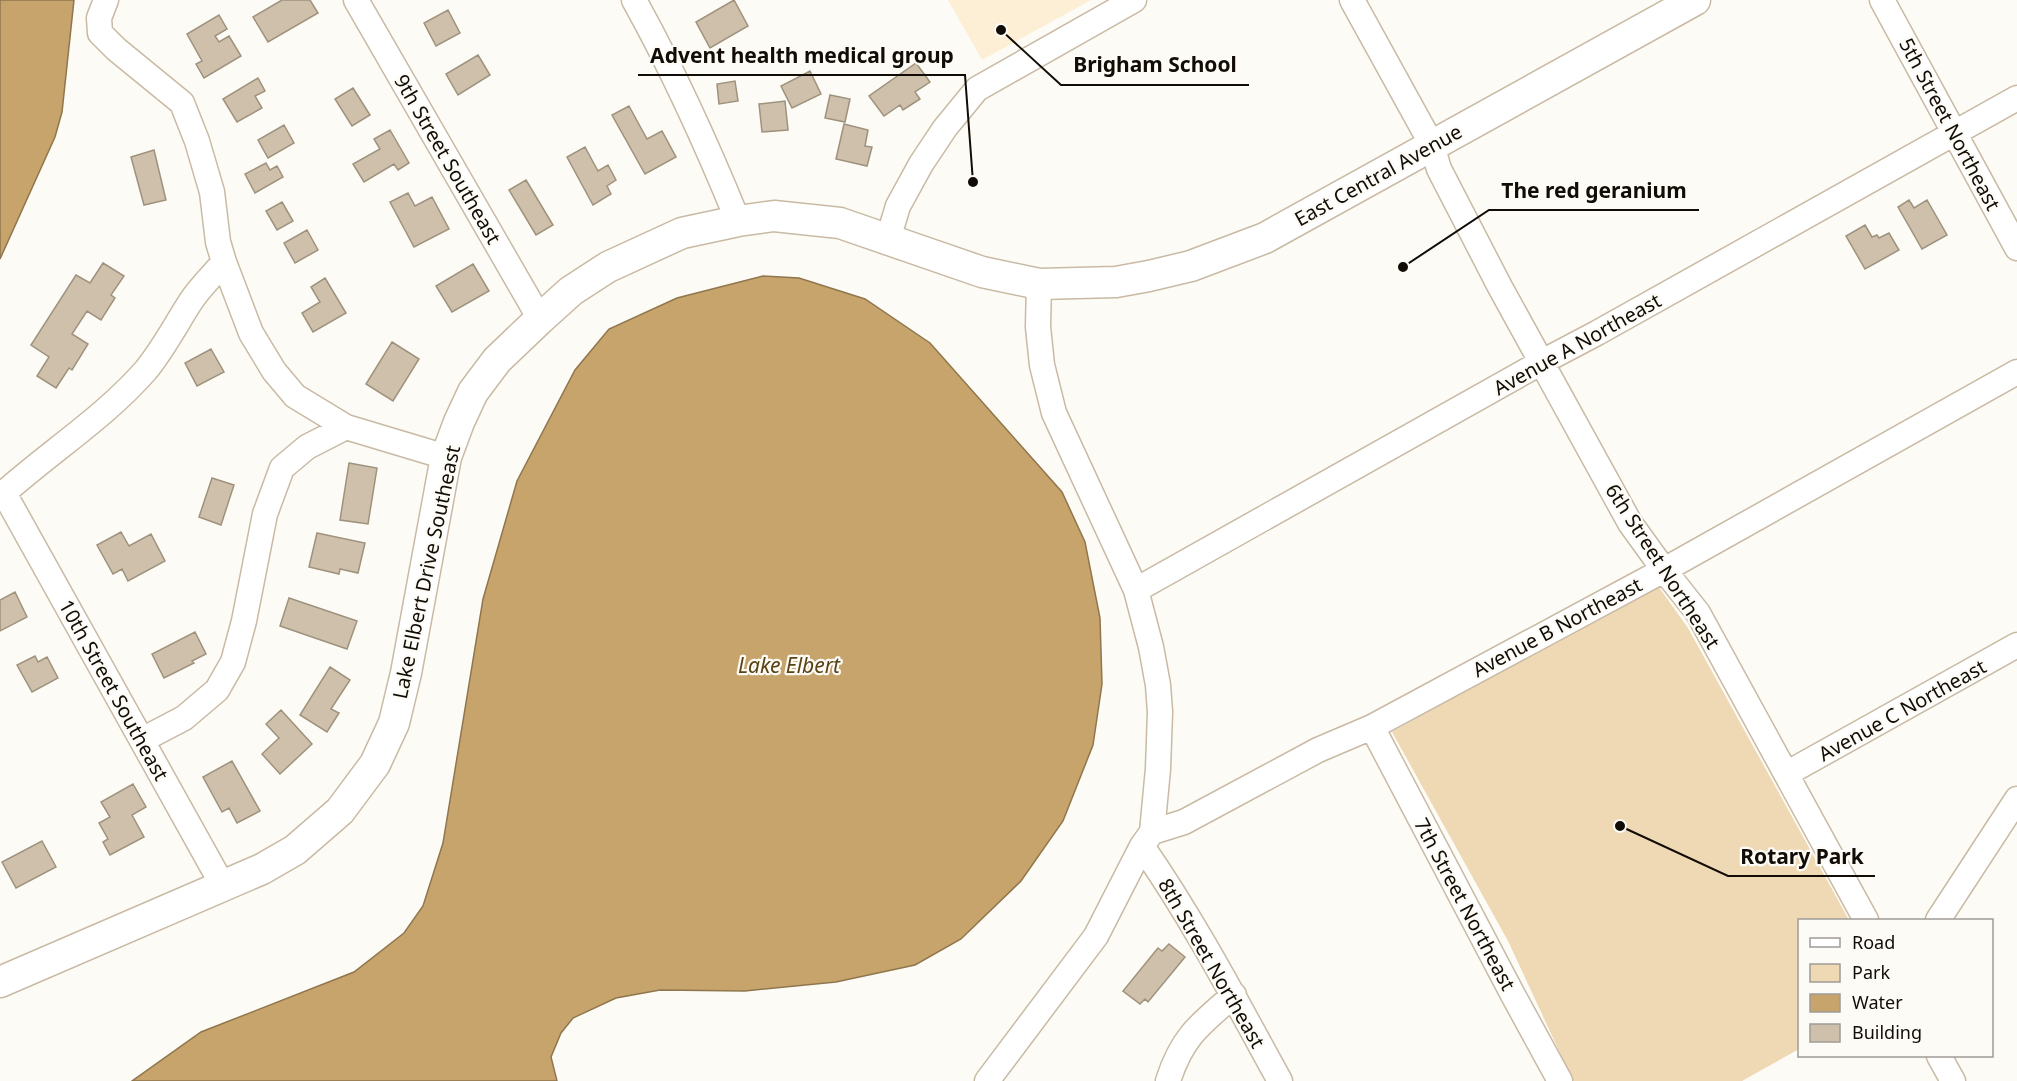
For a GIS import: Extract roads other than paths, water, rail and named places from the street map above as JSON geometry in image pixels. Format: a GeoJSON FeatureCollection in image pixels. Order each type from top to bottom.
{"type":"FeatureCollection","features":[{"type":"Feature","properties":{"kind":"main road","name":"East Central Avenue"},"geometry":{"type":"LineString","coordinates":[[1039,284],[1116,282],[1191,266],[1265,238],[1695,0]]}},
{"type":"Feature","properties":{"kind":"main road","name":"Lake Elbert Drive Southeast"},"geometry":{"type":"LineString","coordinates":[[0,982],[262,869],[295,849],[340,811],[375,764],[394,723],[402,693],[447,457],[459,422],[473,392],[497,360],[572,291],[620,261],[682,233],[774,216],[840,223],[982,272],[1039,284]]}},
{"type":"Feature","properties":{"kind":"street"},"geometry":{"type":"LineString","coordinates":[[106,0],[99,18],[100,33],[182,103],[197,141],[212,192],[218,242],[224,262],[251,333],[274,371],[295,396],[346,427],[447,457]]}},
{"type":"Feature","properties":{"kind":"street","name":"9th Street Southeast"},"geometry":{"type":"LineString","coordinates":[[356,0],[540,319]]}},
{"type":"Feature","properties":{"kind":"street"},"geometry":{"type":"LineString","coordinates":[[634,0],[660,46],[713,157],[738,221]]}},
{"type":"Feature","properties":{"kind":"street"},"geometry":{"type":"LineString","coordinates":[[888,239],[898,206],[921,164],[945,128],[977,88],[1134,0]]}},
{"type":"Feature","properties":{"kind":"street","name":"6th Street Northeast"},"geometry":{"type":"LineString","coordinates":[[1352,0],[1432,145],[1439,169],[1630,523],[1698,613],[1865,919]]}},
{"type":"Feature","properties":{"kind":"street","name":"5th Street Northeast"},"geometry":{"type":"LineString","coordinates":[[1882,0],[2017,248]]}},
{"type":"Feature","properties":{"kind":"street","name":"Avenue A Northeast"},"geometry":{"type":"LineString","coordinates":[[1136,590],[2017,98]]}},
{"type":"Feature","properties":{"kind":"street","name":"10th Street Southeast"},"geometry":{"type":"LineString","coordinates":[[223,886],[4,493],[33,467],[115,403],[146,370],[165,345],[192,299],[224,262]]}},
{"type":"Feature","properties":{"kind":"street"},"geometry":{"type":"LineString","coordinates":[[987,1081],[1096,936],[1147,839],[1158,769],[1160,712],[1151,647],[1136,590],[1054,413],[1041,365],[1038,327],[1039,284]]}},
{"type":"Feature","properties":{"kind":"street","name":"Avenue B Northeast"},"geometry":{"type":"LineString","coordinates":[[1147,839],[1184,822],[1318,750],[1372,727],[1664,570],[2017,372]]}},
{"type":"Feature","properties":{"kind":"street"},"geometry":{"type":"LineString","coordinates":[[142,740],[184,717],[218,690],[233,662],[244,621],[265,514],[282,468],[307,447],[346,427]]}},
{"type":"Feature","properties":{"kind":"street","name":"Avenue C Northeast"},"geometry":{"type":"LineString","coordinates":[[1786,774],[2017,645]]}},
{"type":"Feature","properties":{"kind":"street","name":"7th Street Northeast"},"geometry":{"type":"LineString","coordinates":[[1372,727],[1560,1081]]}},
{"type":"Feature","properties":{"kind":"street"},"geometry":{"type":"LineString","coordinates":[[1939,919],[2017,799]]}},
{"type":"Feature","properties":{"kind":"street","name":"8th Street Northeast"},"geometry":{"type":"LineString","coordinates":[[1147,839],[1280,1081]]}},
{"type":"Feature","properties":{"kind":"street"},"geometry":{"type":"LineString","coordinates":[[1168,1081],[1176,1057],[1190,1034],[1234,995]]}},
{"type":"Feature","properties":{"kind":"street"},"geometry":{"type":"LineString","coordinates":[[1940,1057],[1953,1081]]}},
{"type":"Feature","properties":{"kind":"water"},"geometry":{"type":"Polygon","coordinates":[[[0,0],[74,0],[62,112],[55,137],[0,259],[0,0]]]}},
{"type":"Feature","properties":{"kind":"water","name":"Lake Elbert"},"geometry":{"type":"Polygon","coordinates":[[[763,276],[799,278],[865,299],[930,343],[1062,492],[1085,542],[1100,618],[1102,684],[1093,745],[1063,821],[1021,881],[961,939],[915,965],[836,982],[745,991],[660,990],[616,998],[573,1018],[561,1033],[551,1057],[557,1081],[132,1081],[201,1032],[354,972],[404,933],[423,906],[443,843],[483,599],[517,481],[575,370],[609,329],[677,298],[763,276]]]}},
{"type":"Feature","properties":{"kind":"place","name":"Brigham School"},"geometry":{"type":"Point","coordinates":[1001,30]}},
{"type":"Feature","properties":{"kind":"place","name":"Advent health medical group"},"geometry":{"type":"Point","coordinates":[973,182]}},
{"type":"Feature","properties":{"kind":"place","name":"The red geranium"},"geometry":{"type":"Point","coordinates":[1403,267]}},
{"type":"Feature","properties":{"kind":"place","name":"Rotary Park"},"geometry":{"type":"Point","coordinates":[1620,826]}}]}
